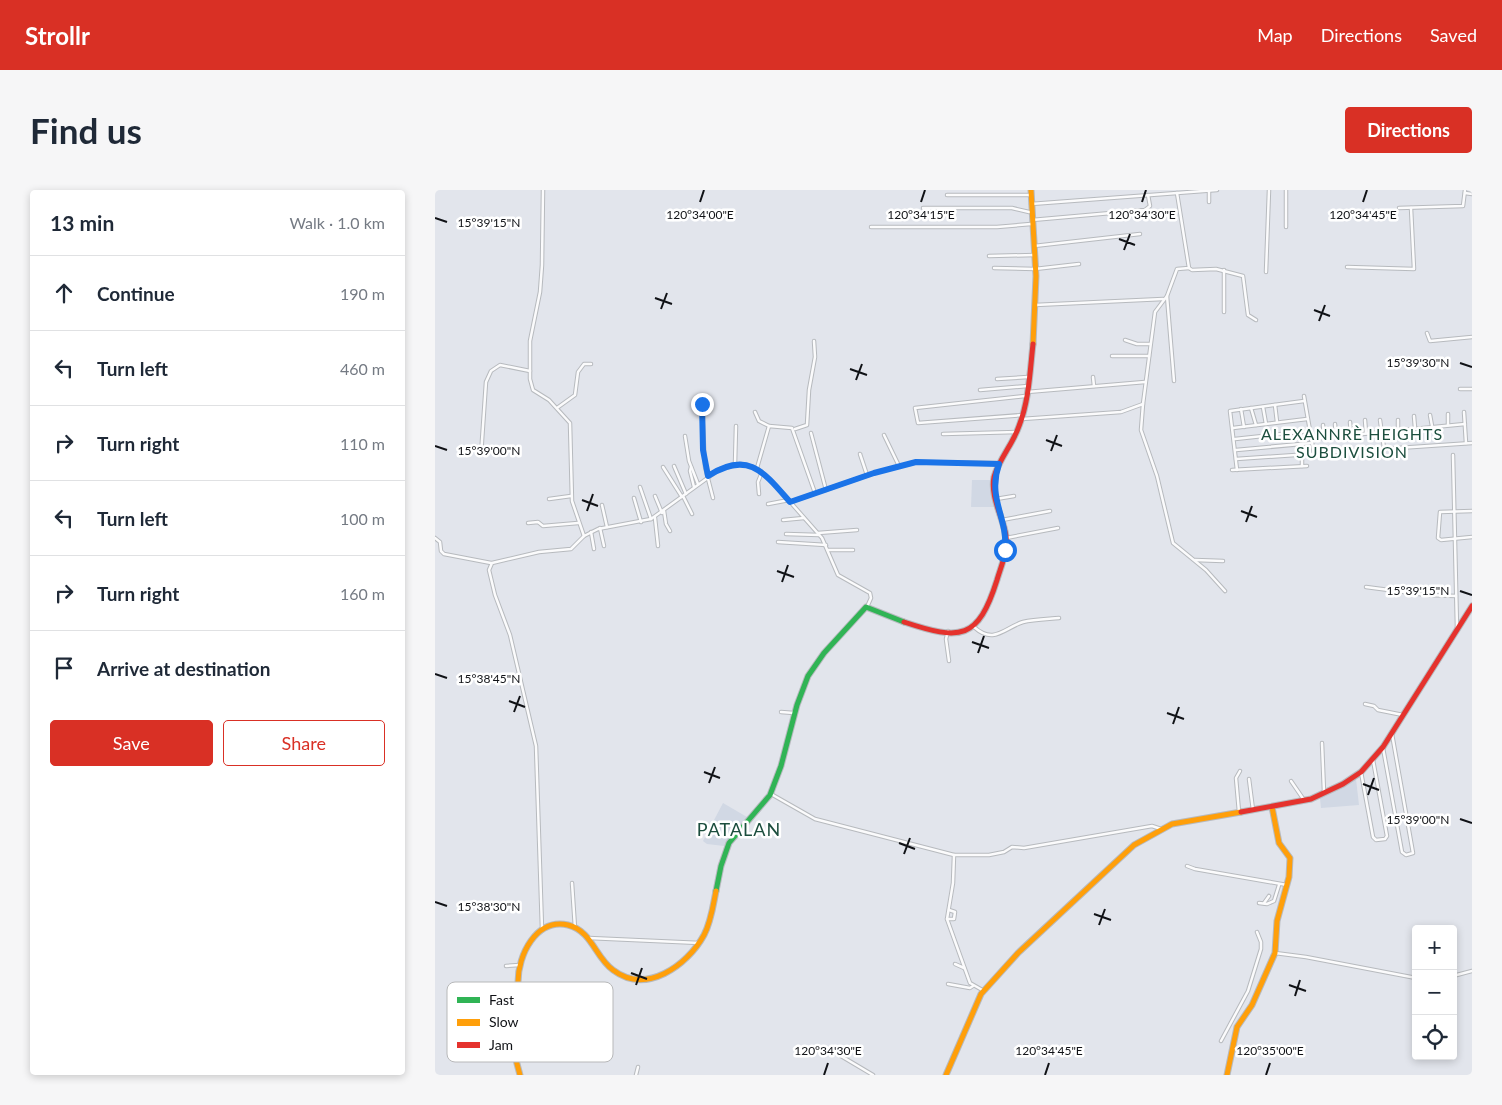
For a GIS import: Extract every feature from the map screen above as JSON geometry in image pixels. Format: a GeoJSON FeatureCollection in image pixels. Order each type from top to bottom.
{"type":"FeatureCollection","features":[{"type":"Feature","properties":{"kind":"street"},"geometry":{"type":"LineString","coordinates":[[543,190],[543,265],[540,292],[530,341],[530,372],[533,390],[557,408],[570,423],[571,496],[578,523],[584,536]]}},
{"type":"Feature","properties":{"kind":"street"},"geometry":{"type":"LineString","coordinates":[[871,227],[997,227],[1145,210],[1150,206],[1152,190]]}},
{"type":"Feature","properties":{"kind":"street"},"geometry":{"type":"LineString","coordinates":[[1030,204],[1217,190]]}},
{"type":"Feature","properties":{"kind":"street"},"geometry":{"type":"LineString","coordinates":[[1267,272],[1269,190]]}},
{"type":"Feature","properties":{"kind":"street"},"geometry":{"type":"LineString","coordinates":[[1285,227],[1287,190]]}},
{"type":"Feature","properties":{"kind":"street"},"geometry":{"type":"LineString","coordinates":[[1209,191],[1209,202]]}},
{"type":"Feature","properties":{"kind":"street"},"geometry":{"type":"LineString","coordinates":[[866,607],[905,623],[958,632],[973,627],[982,618],[988,606],[1002,563],[1006,538],[996,499],[994,480],[999,464],[1017,432],[1022,417],[1028,378],[1035,270],[1035,255],[1029,212],[1031,192],[947,195]]}},
{"type":"Feature","properties":{"kind":"street"},"geometry":{"type":"LineString","coordinates":[[1399,208],[1463,206],[1465,192],[1472,194]]}},
{"type":"Feature","properties":{"kind":"street"},"geometry":{"type":"LineString","coordinates":[[1177,193],[1189,268]]}},
{"type":"Feature","properties":{"kind":"street"},"geometry":{"type":"LineString","coordinates":[[923,208],[1012,208],[1029,212]]}},
{"type":"Feature","properties":{"kind":"street"},"geometry":{"type":"LineString","coordinates":[[1347,267],[1414,269],[1411,208]]}},
{"type":"Feature","properties":{"kind":"street"},"geometry":{"type":"LineString","coordinates":[[1034,246],[1140,234]]}},
{"type":"Feature","properties":{"kind":"street"},"geometry":{"type":"LineString","coordinates":[[989,256],[1035,255]]}},
{"type":"Feature","properties":{"kind":"street"},"geometry":{"type":"LineString","coordinates":[[994,268],[1035,270],[1079,264]]}},
{"type":"Feature","properties":{"kind":"street"},"geometry":{"type":"LineString","coordinates":[[1174,381],[1167,296],[1177,269],[1224,270],[1243,276],[1248,315],[1256,320]]}},
{"type":"Feature","properties":{"kind":"street"},"geometry":{"type":"LineString","coordinates":[[1223,312],[1224,270]]}},
{"type":"Feature","properties":{"kind":"street"},"geometry":{"type":"LineString","coordinates":[[1167,296],[1156,309],[1145,382],[1141,430],[1157,476],[1172,540],[1225,591]]}},
{"type":"Feature","properties":{"kind":"street"},"geometry":{"type":"LineString","coordinates":[[1034,306],[1163,299]]}},
{"type":"Feature","properties":{"kind":"street"},"geometry":{"type":"LineString","coordinates":[[1427,333],[1430,341],[1472,337]]}},
{"type":"Feature","properties":{"kind":"street"},"geometry":{"type":"LineString","coordinates":[[1125,340],[1137,344],[1150,344]]}},
{"type":"Feature","properties":{"kind":"street"},"geometry":{"type":"LineString","coordinates":[[755,412],[759,421],[769,426],[794,430],[807,425],[809,390],[815,357],[814,341]]}},
{"type":"Feature","properties":{"kind":"street"},"geometry":{"type":"LineString","coordinates":[[1112,356],[1149,356]]}},
{"type":"Feature","properties":{"kind":"street"},"geometry":{"type":"LineString","coordinates":[[557,408],[575,395],[578,372],[584,364],[591,364]]}},
{"type":"Feature","properties":{"kind":"street"},"geometry":{"type":"LineString","coordinates":[[481,455],[488,376],[500,365],[530,372]]}},
{"type":"Feature","properties":{"kind":"street"},"geometry":{"type":"LineString","coordinates":[[1093,377],[1094,386]]}},
{"type":"Feature","properties":{"kind":"street"},"geometry":{"type":"LineString","coordinates":[[997,379],[1028,378]]}},
{"type":"Feature","properties":{"kind":"street"},"geometry":{"type":"LineString","coordinates":[[1143,404],[1121,412],[918,423],[915,408],[1026,391],[1145,382]]}},
{"type":"Feature","properties":{"kind":"street"},"geometry":{"type":"LineString","coordinates":[[1460,389],[1472,389]]}},
{"type":"Feature","properties":{"kind":"street"},"geometry":{"type":"LineString","coordinates":[[980,390],[1026,391]]}},
{"type":"Feature","properties":{"kind":"street"},"geometry":{"type":"LineString","coordinates":[[1304,396],[1314,454]]}},
{"type":"Feature","properties":{"kind":"street"},"geometry":{"type":"LineString","coordinates":[[1237,470],[1235,439],[1230,411],[1304,401]]}},
{"type":"Feature","properties":{"kind":"street"},"geometry":{"type":"LineString","coordinates":[[702,404],[703,450],[713,498]]}},
{"type":"Feature","properties":{"kind":"street"},"geometry":{"type":"LineString","coordinates":[[1275,405],[1277,422]]}},
{"type":"Feature","properties":{"kind":"street"},"geometry":{"type":"LineString","coordinates":[[1263,407],[1266,424]]}},
{"type":"Feature","properties":{"kind":"street"},"geometry":{"type":"LineString","coordinates":[[1251,408],[1256,425]]}},
{"type":"Feature","properties":{"kind":"street"},"geometry":{"type":"LineString","coordinates":[[1241,409],[1244,427]]}},
{"type":"Feature","properties":{"kind":"street"},"geometry":{"type":"LineString","coordinates":[[1464,412],[1466,444]]}},
{"type":"Feature","properties":{"kind":"street"},"geometry":{"type":"LineString","coordinates":[[1448,414],[1448,425]]}},
{"type":"Feature","properties":{"kind":"street"},"geometry":{"type":"LineString","coordinates":[[1430,415],[1432,427]]}},
{"type":"Feature","properties":{"kind":"street"},"geometry":{"type":"LineString","coordinates":[[1413,416],[1415,428]]}},
{"type":"Feature","properties":{"kind":"street"},"geometry":{"type":"LineString","coordinates":[[1233,428],[1307,419]]}},
{"type":"Feature","properties":{"kind":"street"},"geometry":{"type":"LineString","coordinates":[[1365,420],[1366,432]]}},
{"type":"Feature","properties":{"kind":"street"},"geometry":{"type":"LineString","coordinates":[[1380,420],[1384,449]]}},
{"type":"Feature","properties":{"kind":"street"},"geometry":{"type":"LineString","coordinates":[[1398,420],[1398,429]]}},
{"type":"Feature","properties":{"kind":"street"},"geometry":{"type":"LineString","coordinates":[[1350,422],[1351,434]]}},
{"type":"Feature","properties":{"kind":"street"},"geometry":{"type":"LineString","coordinates":[[1335,424],[1336,436]]}},
{"type":"Feature","properties":{"kind":"street"},"geometry":{"type":"LineString","coordinates":[[1236,450],[1366,432],[1465,424]]}},
{"type":"Feature","properties":{"kind":"street"},"geometry":{"type":"LineString","coordinates":[[1323,425],[1324,437]]}},
{"type":"Feature","properties":{"kind":"street"},"geometry":{"type":"LineString","coordinates":[[735,464],[736,426]]}},
{"type":"Feature","properties":{"kind":"street"},"geometry":{"type":"LineString","coordinates":[[757,468],[769,426]]}},
{"type":"Feature","properties":{"kind":"street"},"geometry":{"type":"LineString","coordinates":[[794,430],[815,493]]}},
{"type":"Feature","properties":{"kind":"street"},"geometry":{"type":"LineString","coordinates":[[1235,439],[1309,431]]}},
{"type":"Feature","properties":{"kind":"street"},"geometry":{"type":"LineString","coordinates":[[943,434],[1017,432]]}},
{"type":"Feature","properties":{"kind":"street"},"geometry":{"type":"LineString","coordinates":[[811,433],[826,490]]}},
{"type":"Feature","properties":{"kind":"street"},"geometry":{"type":"LineString","coordinates":[[884,435],[899,466]]}},
{"type":"Feature","properties":{"kind":"street"},"geometry":{"type":"LineString","coordinates":[[685,436],[694,487]]}},
{"type":"Feature","properties":{"kind":"street"},"geometry":{"type":"LineString","coordinates":[[1237,459],[1472,443]]}},
{"type":"Feature","properties":{"kind":"street"},"geometry":{"type":"LineString","coordinates":[[860,454],[867,475]]}},
{"type":"Feature","properties":{"kind":"street"},"geometry":{"type":"LineString","coordinates":[[1302,455],[1302,466]]}},
{"type":"Feature","properties":{"kind":"street"},"geometry":{"type":"LineString","coordinates":[[1453,455],[1457,630]]}},
{"type":"Feature","properties":{"kind":"street"},"geometry":{"type":"LineString","coordinates":[[768,504],[789,501],[867,475],[918,462],[999,464]]}},
{"type":"Feature","properties":{"kind":"street"},"geometry":{"type":"LineString","coordinates":[[435,538],[440,542],[441,551],[444,554],[492,563],[539,552],[571,550],[584,536],[600,528],[641,522],[655,517],[708,476],[725,466],[735,464],[757,468],[762,472],[818,534],[826,545],[840,577],[869,593],[871,598],[866,607],[810,672],[795,713],[771,794],[725,850],[714,911],[701,943],[679,966],[658,976],[644,979],[625,976],[612,970],[589,938],[575,928],[561,924],[542,929],[530,940],[520,965],[518,982]]}},
{"type":"Feature","properties":{"kind":"street"},"geometry":{"type":"LineString","coordinates":[[674,466],[686,494]]}},
{"type":"Feature","properties":{"kind":"street"},"geometry":{"type":"LineString","coordinates":[[1232,470],[1307,466]]}},
{"type":"Feature","properties":{"kind":"street"},"geometry":{"type":"LineString","coordinates":[[663,467],[692,514]]}},
{"type":"Feature","properties":{"kind":"street"},"geometry":{"type":"LineString","coordinates":[[691,467],[694,469],[698,484]]}},
{"type":"Feature","properties":{"kind":"street"},"geometry":{"type":"LineString","coordinates":[[759,494],[758,482],[762,472]]}},
{"type":"Feature","properties":{"kind":"street"},"geometry":{"type":"LineString","coordinates":[[640,486],[651,519]]}},
{"type":"Feature","properties":{"kind":"street"},"geometry":{"type":"LineString","coordinates":[[549,500],[571,496]]}},
{"type":"Feature","properties":{"kind":"street"},"geometry":{"type":"LineString","coordinates":[[655,496],[670,531]]}},
{"type":"Feature","properties":{"kind":"street"},"geometry":{"type":"LineString","coordinates":[[996,499],[1015,496]]}},
{"type":"Feature","properties":{"kind":"street"},"geometry":{"type":"LineString","coordinates":[[634,498],[641,522]]}},
{"type":"Feature","properties":{"kind":"street"},"geometry":{"type":"LineString","coordinates":[[602,505],[607,527]]}},
{"type":"Feature","properties":{"kind":"street"},"geometry":{"type":"LineString","coordinates":[[1002,520],[1050,511]]}},
{"type":"Feature","properties":{"kind":"street"},"geometry":{"type":"LineString","coordinates":[[1472,511],[1439,513],[1438,538],[1472,537]]}},
{"type":"Feature","properties":{"kind":"street"},"geometry":{"type":"LineString","coordinates":[[655,517],[658,546]]}},
{"type":"Feature","properties":{"kind":"street"},"geometry":{"type":"LineString","coordinates":[[783,520],[804,518]]}},
{"type":"Feature","properties":{"kind":"street"},"geometry":{"type":"LineString","coordinates":[[528,523],[538,522],[543,526],[578,523]]}},
{"type":"Feature","properties":{"kind":"street"},"geometry":{"type":"LineString","coordinates":[[600,528],[604,546]]}},
{"type":"Feature","properties":{"kind":"street"},"geometry":{"type":"LineString","coordinates":[[1006,538],[1058,528]]}},
{"type":"Feature","properties":{"kind":"street"},"geometry":{"type":"LineString","coordinates":[[785,534],[818,534],[857,530]]}},
{"type":"Feature","properties":{"kind":"street"},"geometry":{"type":"LineString","coordinates":[[591,532],[594,549]]}},
{"type":"Feature","properties":{"kind":"street"},"geometry":{"type":"LineString","coordinates":[[778,542],[826,545]]}},
{"type":"Feature","properties":{"kind":"street"},"geometry":{"type":"LineString","coordinates":[[828,550],[853,550]]}},
{"type":"Feature","properties":{"kind":"street"},"geometry":{"type":"LineString","coordinates":[[1194,560],[1223,561]]}},
{"type":"Feature","properties":{"kind":"street"},"geometry":{"type":"LineString","coordinates":[[492,563],[489,570],[495,595],[510,635],[536,746],[542,929]]}},
{"type":"Feature","properties":{"kind":"street"},"geometry":{"type":"LineString","coordinates":[[1366,586],[1427,595],[1456,596]]}},
{"type":"Feature","properties":{"kind":"street"},"geometry":{"type":"LineString","coordinates":[[946,1075],[984,991],[1018,953],[1134,845],[1161,829],[1193,819],[1305,801],[1325,793],[1361,772],[1383,747],[1472,606]]}},
{"type":"Feature","properties":{"kind":"street"},"geometry":{"type":"LineString","coordinates":[[973,627],[986,635],[1005,632],[1024,622],[1059,618]]}},
{"type":"Feature","properties":{"kind":"street"},"geometry":{"type":"LineString","coordinates":[[949,631],[946,639],[949,661]]}},
{"type":"Feature","properties":{"kind":"street"},"geometry":{"type":"LineString","coordinates":[[1365,704],[1374,706],[1378,710],[1403,715]]}},
{"type":"Feature","properties":{"kind":"street"},"geometry":{"type":"LineString","coordinates":[[781,712],[795,713]]}},
{"type":"Feature","properties":{"kind":"street"},"geometry":{"type":"LineString","coordinates":[[1383,747],[1402,852],[1406,855],[1413,853],[1392,733]]}},
{"type":"Feature","properties":{"kind":"street"},"geometry":{"type":"LineString","coordinates":[[1322,743],[1325,793]]}},
{"type":"Feature","properties":{"kind":"street"},"geometry":{"type":"LineString","coordinates":[[1361,772],[1373,838],[1376,840],[1385,838],[1387,836],[1373,760]]}},
{"type":"Feature","properties":{"kind":"street"},"geometry":{"type":"LineString","coordinates":[[1239,812],[1236,778],[1240,771]]}},
{"type":"Feature","properties":{"kind":"street"},"geometry":{"type":"LineString","coordinates":[[1249,779],[1253,810]]}},
{"type":"Feature","properties":{"kind":"street"},"geometry":{"type":"LineString","coordinates":[[1291,781],[1305,801]]}},
{"type":"Feature","properties":{"kind":"street"},"geometry":{"type":"LineString","coordinates":[[771,794],[815,819],[954,856],[989,855],[1004,852],[1012,847],[1024,848],[1152,826],[1161,829]]}},
{"type":"Feature","properties":{"kind":"street"},"geometry":{"type":"LineString","coordinates":[[1227,1075],[1237,1027],[1275,953],[1277,922],[1287,885],[1290,858],[1279,843],[1271,807]]}},
{"type":"Feature","properties":{"kind":"street"},"geometry":{"type":"LineString","coordinates":[[954,856],[947,918],[964,968],[973,986],[984,991]]}},
{"type":"Feature","properties":{"kind":"street"},"geometry":{"type":"LineString","coordinates":[[1187,866],[1287,885]]}},
{"type":"Feature","properties":{"kind":"street"},"geometry":{"type":"LineString","coordinates":[[572,883],[575,928]]}},
{"type":"Feature","properties":{"kind":"street"},"geometry":{"type":"LineString","coordinates":[[1259,903],[1267,904],[1274,901],[1279,884]]}},
{"type":"Feature","properties":{"kind":"street"},"geometry":{"type":"LineString","coordinates":[[1264,903],[1269,896]]}},
{"type":"Feature","properties":{"kind":"street"},"geometry":{"type":"LineString","coordinates":[[947,918],[954,919],[956,915],[955,912],[949,910]]}},
{"type":"Feature","properties":{"kind":"street"},"geometry":{"type":"LineString","coordinates":[[1221,1041],[1249,991],[1261,949],[1261,942],[1257,932]]}},
{"type":"Feature","properties":{"kind":"street"},"geometry":{"type":"LineString","coordinates":[[589,938],[701,943]]}},
{"type":"Feature","properties":{"kind":"street"},"geometry":{"type":"LineString","coordinates":[[1275,953],[1412,977]]}},
{"type":"Feature","properties":{"kind":"street"},"geometry":{"type":"LineString","coordinates":[[955,964],[964,968]]}},
{"type":"Feature","properties":{"kind":"street"},"geometry":{"type":"LineString","coordinates":[[506,966],[520,965]]}},
{"type":"Feature","properties":{"kind":"street"},"geometry":{"type":"LineString","coordinates":[[1457,975],[1472,971]]}},
{"type":"Feature","properties":{"kind":"street"},"geometry":{"type":"LineString","coordinates":[[948,984],[970,988],[973,986]]}},
{"type":"Feature","properties":{"kind":"street"},"geometry":{"type":"LineString","coordinates":[[1249,991],[1256,993]]}},
{"type":"Feature","properties":{"kind":"street"},"geometry":{"type":"LineString","coordinates":[[841,1056],[873,1075]]}},
{"type":"Feature","properties":{"kind":"street"},"geometry":{"type":"LineString","coordinates":[[518,1062],[520,1075]]}},
{"type":"Feature","properties":{"kind":"street"},"geometry":{"type":"LineString","coordinates":[[636,1075],[638,1067]]}},
{"type":"Feature","properties":{"kind":"shaded area"},"geometry":{"type":"Polygon","coordinates":[[[972,480],[993,480],[997,507],[971,507],[972,480]]]}},
{"type":"Feature","properties":{"kind":"shaded area"},"geometry":{"type":"Polygon","coordinates":[[[1356,779],[1359,805],[1321,808],[1320,798],[1356,779]]]}},
{"type":"Feature","properties":{"kind":"shaded area"},"geometry":{"type":"Polygon","coordinates":[[[723,803],[747,817],[724,846],[707,844],[703,841],[723,803]]]}},
{"type":"Feature","properties":{"kind":"traffic: fast"},"geometry":{"type":"LineString","coordinates":[[716,891],[721,866],[729,843],[770,795],[781,766],[797,705],[808,676],[824,653],[866,607],[904,622]]}},
{"type":"Feature","properties":{"kind":"traffic: slow"},"geometry":{"type":"LineString","coordinates":[[1031,190],[1036,276],[1033,344]]}},
{"type":"Feature","properties":{"kind":"traffic: slow"},"geometry":{"type":"LineString","coordinates":[[1227,1075],[1237,1027],[1252,1005],[1275,953],[1277,921],[1289,877],[1290,858],[1279,843],[1272,807]]}},
{"type":"Feature","properties":{"kind":"traffic: slow"},"geometry":{"type":"LineString","coordinates":[[946,1075],[981,994],[1018,953],[1134,845],[1172,824],[1241,812]]}},
{"type":"Feature","properties":{"kind":"traffic: slow"},"geometry":{"type":"LineString","coordinates":[[518,982],[521,961],[531,941],[547,927],[557,924],[568,925],[583,933],[607,965],[626,977],[639,979],[665,974],[687,957],[704,935],[716,891]]}},
{"type":"Feature","properties":{"kind":"traffic: slow"},"geometry":{"type":"LineString","coordinates":[[517,1062],[520,1075]]}},
{"type":"Feature","properties":{"kind":"traffic: jam"},"geometry":{"type":"LineString","coordinates":[[904,622],[940,632],[953,633],[965,631],[974,625],[990,600],[1006,548],[1006,536],[994,492],[994,477],[1016,433],[1025,406],[1033,344]]}},
{"type":"Feature","properties":{"kind":"traffic: jam"},"geometry":{"type":"LineString","coordinates":[[1241,812],[1311,799],[1343,784],[1361,772],[1383,747],[1472,606]]}},
{"type":"Feature","properties":{"kind":"district","name":"ALEXANNRÈ HEIGHTS SUBDIVISION"},"geometry":{"type":"Point","coordinates":[1352,443]}},
{"type":"Feature","properties":{"kind":"district","name":"PATALAN"},"geometry":{"type":"Point","coordinates":[739,830]}},
{"type":"Feature","properties":{"kind":"route"},"geometry":{"type":"LineString","coordinates":[[702,404],[700,413],[703,450],[708,476],[725,466],[741,464],[753,466],[777,486],[790,502],[874,473],[916,462],[999,464],[994,487],[1006,538],[1005,550]]}}]}
